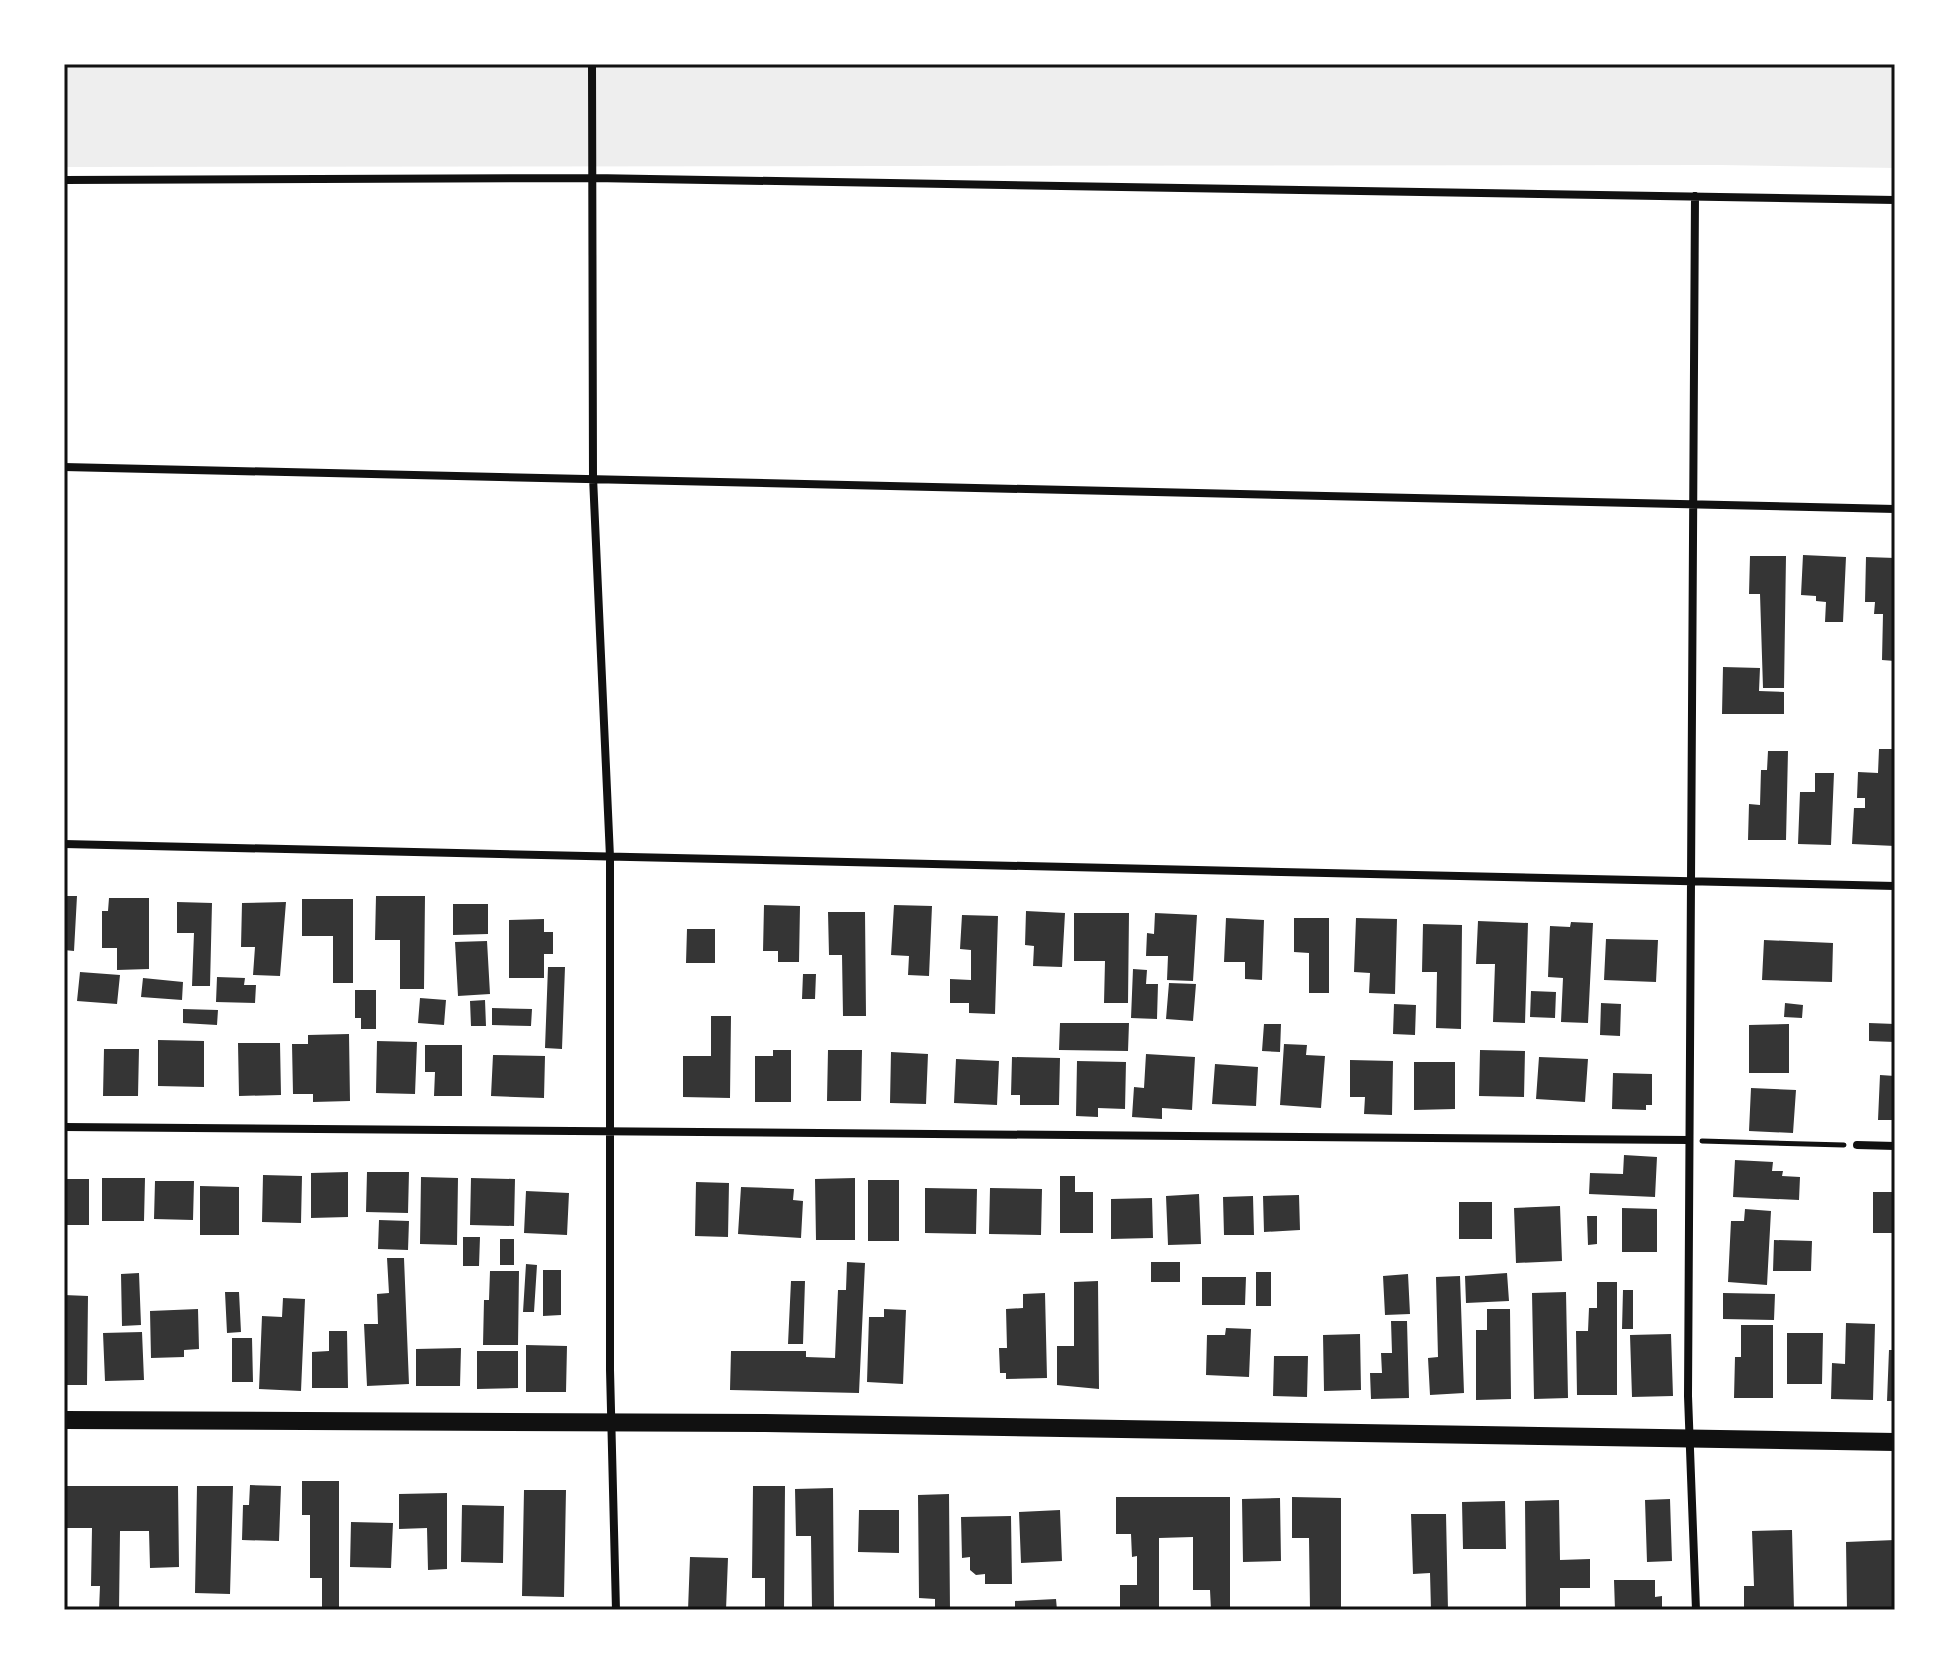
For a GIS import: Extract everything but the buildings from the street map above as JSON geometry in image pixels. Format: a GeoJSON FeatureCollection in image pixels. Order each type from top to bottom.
{"type":"FeatureCollection","features":[{"type":"Feature","properties":{"kind":"main road"},"geometry":{"type":"LineString","coordinates":[[64,1420],[612,1423],[1895,1442]]}},
{"type":"Feature","properties":{"kind":"street"},"geometry":{"type":"LineString","coordinates":[[592,64],[593,477],[610,857],[612,1423],[616,1610]]}},
{"type":"Feature","properties":{"kind":"street"},"geometry":{"type":"LineString","coordinates":[[64,180],[593,178],[1895,200]]}},
{"type":"Feature","properties":{"kind":"street"},"geometry":{"type":"LineString","coordinates":[[1695,196],[1691,505],[1689,1439],[1696,1610]]}},
{"type":"Feature","properties":{"kind":"street"},"geometry":{"type":"LineString","coordinates":[[64,467],[1895,509]]}},
{"type":"Feature","properties":{"kind":"street"},"geometry":{"type":"LineString","coordinates":[[64,844],[1895,886]]}},
{"type":"Feature","properties":{"kind":"street"},"geometry":{"type":"LineString","coordinates":[[64,1127],[1689,1140]]}},
{"type":"Feature","properties":{"kind":"street"},"geometry":{"type":"LineString","coordinates":[[1857,1145],[1895,1146]]}},
{"type":"Feature","properties":{"kind":"path"},"geometry":{"type":"LineString","coordinates":[[1689,1140],[1857,1145]]}},
{"type":"Feature","properties":{"kind":"shaded area"},"geometry":{"type":"Polygon","coordinates":[[[64,64],[1895,64],[1895,168],[1721,165],[64,167],[64,64]]]}}]}
